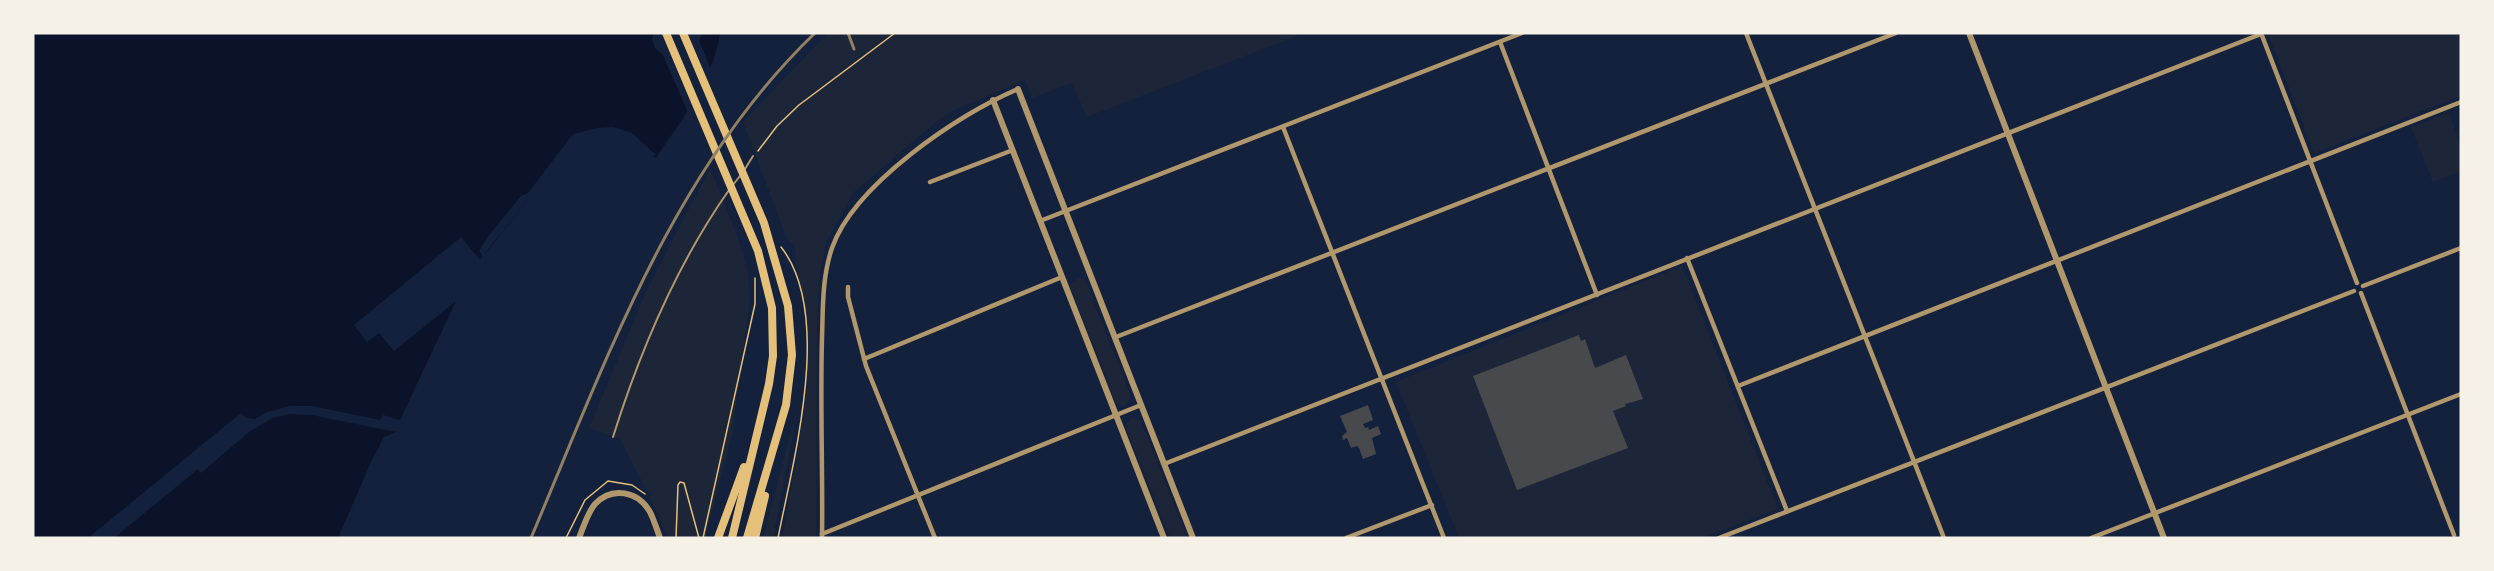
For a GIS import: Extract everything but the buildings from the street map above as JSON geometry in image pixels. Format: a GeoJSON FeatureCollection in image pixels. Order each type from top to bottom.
{"type":"FeatureCollection","features":[{"type":"Feature","properties":{"kind":"highway"},"geometry":{"type":"LineString","coordinates":[[666,33],[758,251],[772,308],[773,356],[732,538]]}},
{"type":"Feature","properties":{"kind":"highway"},"geometry":{"type":"LineString","coordinates":[[683,33],[775,245],[788,306],[792,343],[790,379],[755,538]]}},
{"type":"Feature","properties":{"kind":"highway"},"geometry":{"type":"LineString","coordinates":[[718,538],[757,433]]}},
{"type":"Feature","properties":{"kind":"highway"},"geometry":{"type":"LineString","coordinates":[[747,538],[778,437]]}},
{"type":"Feature","properties":{"kind":"street"},"geometry":{"type":"LineString","coordinates":[[1040,221],[1522,33]]}},
{"type":"Feature","properties":{"kind":"street"},"geometry":{"type":"LineString","coordinates":[[1746,33],[1944,538]]}},
{"type":"Feature","properties":{"kind":"street"},"geometry":{"type":"LineString","coordinates":[[1116,337],[1896,33]]}},
{"type":"Feature","properties":{"kind":"street"},"geometry":{"type":"LineString","coordinates":[[1970,33],[2164,538]]}},
{"type":"Feature","properties":{"kind":"street"},"geometry":{"type":"LineString","coordinates":[[1164,464],[2261,34],[2356,283],[2354,291]]}},
{"type":"Feature","properties":{"kind":"street"},"geometry":{"type":"LineString","coordinates":[[1500,42],[1597,295]]}},
{"type":"Feature","properties":{"kind":"street"},"geometry":{"type":"LineString","coordinates":[[1141,405],[822,536],[824,281],[832,248],[847,220],[882,180],[926,142],[993,100],[1018,89],[1193,538]]}},
{"type":"Feature","properties":{"kind":"street"},"geometry":{"type":"LineString","coordinates":[[993,100],[1164,538]]}},
{"type":"Feature","properties":{"kind":"street"},"geometry":{"type":"LineString","coordinates":[[1738,386],[2461,102]]}},
{"type":"Feature","properties":{"kind":"street"},"geometry":{"type":"LineString","coordinates":[[1283,127],[1444,538]]}},
{"type":"Feature","properties":{"kind":"street"},"geometry":{"type":"LineString","coordinates":[[930,183],[1013,150]]}},
{"type":"Feature","properties":{"kind":"street"},"geometry":{"type":"LineString","coordinates":[[2356,283],[2363,286],[2461,248]]}},
{"type":"Feature","properties":{"kind":"street"},"geometry":{"type":"LineString","coordinates":[[1687,258],[1787,512]]}},
{"type":"Feature","properties":{"kind":"street"},"geometry":{"type":"LineString","coordinates":[[864,358],[1062,277]]}},
{"type":"Feature","properties":{"kind":"street"},"geometry":{"type":"LineString","coordinates":[[2363,286],[2361,293],[2452,536],[2461,537]]}},
{"type":"Feature","properties":{"kind":"street"},"geometry":{"type":"LineString","coordinates":[[848,287],[848,297],[864,358],[935,538]]}},
{"type":"Feature","properties":{"kind":"street"},"geometry":{"type":"LineString","coordinates":[[1719,538],[2354,291],[2361,293]]}},
{"type":"Feature","properties":{"kind":"street"},"geometry":{"type":"LineString","coordinates":[[2091,538],[2461,394]]}},
{"type":"Feature","properties":{"kind":"street"},"geometry":{"type":"LineString","coordinates":[[579,538],[594,505],[610,494],[629,493],[649,511],[660,538]]}},
{"type":"Feature","properties":{"kind":"street"},"geometry":{"type":"LineString","coordinates":[[1346,538],[1432,505]]}},
{"type":"Feature","properties":{"kind":"lane"},"geometry":{"type":"LineString","coordinates":[[613,437],[628,388],[666,301],[710,218],[753,156]]}},
{"type":"Feature","properties":{"kind":"path"},"geometry":{"type":"LineString","coordinates":[[753,156],[777,126],[799,105],[896,33]]}},
{"type":"Feature","properties":{"kind":"path"},"geometry":{"type":"LineString","coordinates":[[775,245],[787,254],[794,266],[802,297],[808,342],[807,386],[778,538]]}},
{"type":"Feature","properties":{"kind":"path"},"geometry":{"type":"LineString","coordinates":[[703,538],[755,304],[755,274]]}},
{"type":"Feature","properties":{"kind":"path"},"geometry":{"type":"LineString","coordinates":[[676,538],[677,495],[680,482],[684,483],[699,538]]}},
{"type":"Feature","properties":{"kind":"shaded area"},"geometry":{"type":"Polygon","coordinates":[[[33,33],[720,33],[704,83],[656,158],[635,144],[611,134],[597,133],[585,137],[563,155],[530,201],[526,202],[485,254],[397,434],[387,439],[356,501],[341,538],[33,538],[33,33]]]}},
{"type":"Feature","properties":{"kind":"shaded area"},"geometry":{"type":"Polygon","coordinates":[[[828,33],[1304,33],[1087,117],[1072,83],[1032,98],[1025,80],[950,112],[853,193],[825,244],[820,272],[817,325],[816,538],[782,538],[805,397],[807,338],[795,246],[787,239],[743,122],[828,33]]]}},
{"type":"Feature","properties":{"kind":"shaded area"},"geometry":{"type":"Polygon","coordinates":[[[2268,33],[2461,33],[2461,96],[2314,153],[2268,33]]]}},
{"type":"Feature","properties":{"kind":"shaded area"},"geometry":{"type":"Polygon","coordinates":[[[2449,113],[2461,146],[2461,171],[2433,182],[2411,127],[2449,113]]]}},
{"type":"Feature","properties":{"kind":"shaded area"},"geometry":{"type":"Polygon","coordinates":[[[710,168],[738,238],[748,273],[750,298],[732,436],[705,538],[668,538],[620,439],[589,428],[646,292],[710,168]]]}},
{"type":"Feature","properties":{"kind":"shaded area"},"geometry":{"type":"Polygon","coordinates":[[[1682,266],[1778,509],[1702,538],[1459,538],[1396,382],[1682,266]]]}},
{"type":"Feature","properties":{"kind":"shaded area"},"geometry":{"type":"Polygon","coordinates":[[[1080,278],[1085,280],[1130,393],[1130,399],[1125,406],[1116,403],[1070,286],[1072,282],[1080,278]]]}},
{"type":"Feature","properties":{"kind":"shaded area"},"geometry":{"type":"Polygon","coordinates":[[[798,406],[773,538],[763,538],[798,406]]]}},
{"type":"Feature","properties":{"kind":"shaded area"},"geometry":{"type":"Polygon","coordinates":[[[1133,418],[1141,421],[1187,538],[1170,538],[1126,428],[1128,422],[1133,418]]]}},
{"type":"Feature","properties":{"kind":"pier"},"geometry":{"type":"Polygon","coordinates":[[[654,33],[703,33],[699,41],[712,72],[689,115],[663,55],[655,48],[652,39],[654,33]]]}},
{"type":"Feature","properties":{"kind":"pier"},"geometry":{"type":"Polygon","coordinates":[[[613,127],[632,133],[656,155],[651,156],[610,136],[595,136],[575,147],[531,202],[526,202],[485,253],[486,259],[481,272],[443,338],[426,386],[400,433],[388,442],[364,495],[354,508],[343,538],[338,538],[372,460],[384,437],[396,432],[312,415],[291,414],[272,418],[249,432],[201,473],[198,469],[114,538],[88,538],[241,413],[246,418],[255,419],[267,412],[290,406],[312,406],[380,420],[383,415],[400,420],[456,301],[394,351],[379,333],[367,342],[354,325],[461,237],[480,260],[483,256],[479,251],[490,234],[521,196],[528,193],[573,134],[613,127]]]}},
{"type":"Feature","properties":{"kind":"railway"},"geometry":{"type":"LineString","coordinates":[[531,538],[616,336],[683,206],[721,144],[765,86],[815,33]]}},
{"type":"Feature","properties":{"kind":"railway"},"geometry":{"type":"LineString","coordinates":[[848,33],[854,49]]}}]}
